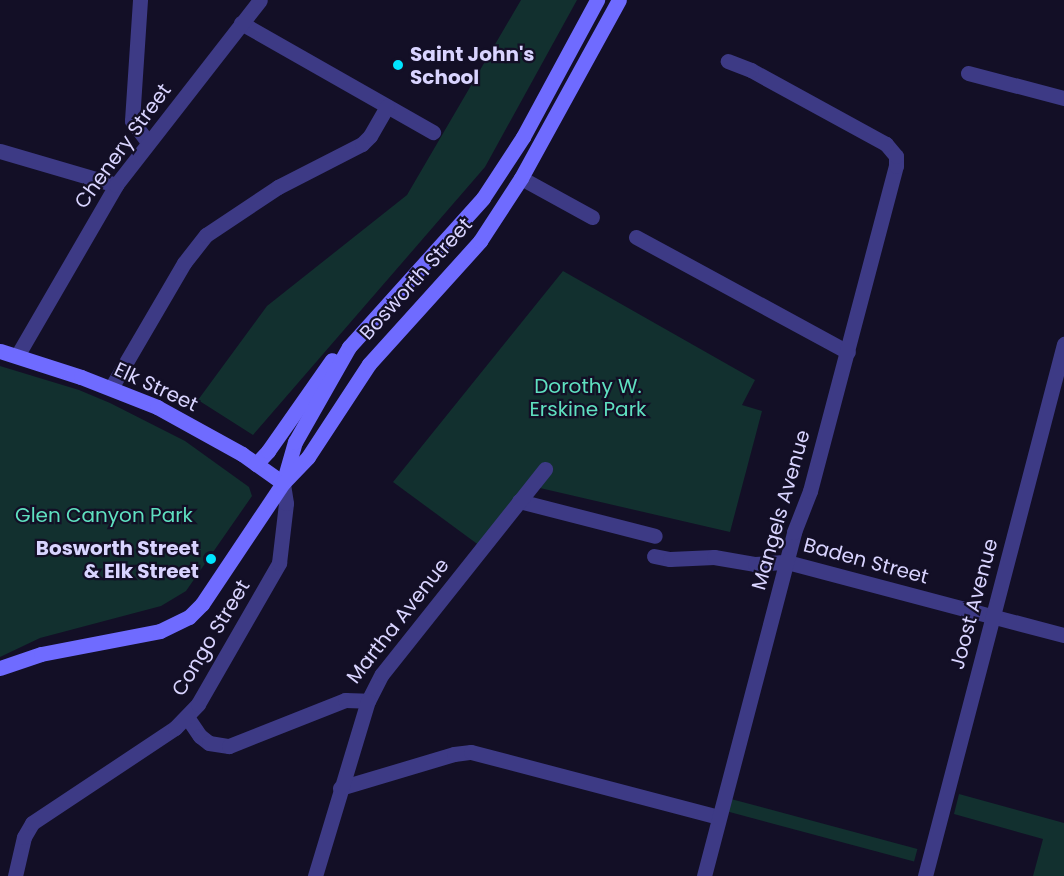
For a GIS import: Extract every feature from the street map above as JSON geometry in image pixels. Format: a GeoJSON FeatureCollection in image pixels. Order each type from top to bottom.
{"type":"FeatureCollection","features":[{"type":"Feature","properties":{"kind":"main road","name":"Bosworth Street"},"geometry":{"type":"LineString","coordinates":[[283,483],[295,442],[349,347],[462,225],[483,198],[523,137],[597,0]]}},
{"type":"Feature","properties":{"kind":"main road","name":"Bosworth Street"},"geometry":{"type":"LineString","coordinates":[[0,668],[34,655],[160,631],[189,617],[212,590],[283,483],[308,457],[369,364],[480,241],[521,178],[619,0]]}},
{"type":"Feature","properties":{"kind":"main road"},"geometry":{"type":"LineString","coordinates":[[256,464],[268,451],[331,360],[349,347]]}},
{"type":"Feature","properties":{"kind":"main road","name":"Elk Street"},"geometry":{"type":"LineString","coordinates":[[0,351],[111,388],[173,416],[256,464],[283,483]]}},
{"type":"Feature","properties":{"kind":"street"},"geometry":{"type":"LineString","coordinates":[[140,0],[132,121],[148,142]]}},
{"type":"Feature","properties":{"kind":"street","name":"Chenery Street"},"geometry":{"type":"LineString","coordinates":[[17,356],[116,185],[260,0]]}},
{"type":"Feature","properties":{"kind":"street"},"geometry":{"type":"LineString","coordinates":[[242,23],[433,132]]}},
{"type":"Feature","properties":{"kind":"street","name":"Mangels Avenue"},"geometry":{"type":"LineString","coordinates":[[704,876],[794,532],[810,491],[848,352],[895,173],[896,156],[886,144],[751,70],[728,62]]}},
{"type":"Feature","properties":{"kind":"street"},"geometry":{"type":"LineString","coordinates":[[968,73],[1064,98]]}},
{"type":"Feature","properties":{"kind":"street"},"geometry":{"type":"LineString","coordinates":[[111,388],[184,263],[206,235],[278,187],[362,144],[370,136],[387,106]]}},
{"type":"Feature","properties":{"kind":"street"},"geometry":{"type":"LineString","coordinates":[[0,151],[116,185]]}},
{"type":"Feature","properties":{"kind":"street"},"geometry":{"type":"LineString","coordinates":[[521,178],[592,217]]}},
{"type":"Feature","properties":{"kind":"street"},"geometry":{"type":"LineString","coordinates":[[636,237],[848,352]]}},
{"type":"Feature","properties":{"kind":"street","name":"Joost Avenue"},"geometry":{"type":"LineString","coordinates":[[925,876],[1064,344]]}},
{"type":"Feature","properties":{"kind":"street","name":"Martha Avenue"},"geometry":{"type":"LineString","coordinates":[[188,717],[200,736],[208,743],[229,746],[345,700],[368,701],[382,674],[545,469]]}},
{"type":"Feature","properties":{"kind":"street","name":"Congo Street"},"geometry":{"type":"LineString","coordinates":[[15,876],[24,837],[33,823],[120,766],[188,717],[279,563],[286,503],[283,483]]}},
{"type":"Feature","properties":{"kind":"street"},"geometry":{"type":"LineString","coordinates":[[519,501],[655,536]]}},
{"type":"Feature","properties":{"kind":"street","name":"Baden Street"},"geometry":{"type":"LineString","coordinates":[[654,556],[670,559],[714,558],[755,564],[787,562],[1064,635]]}},
{"type":"Feature","properties":{"kind":"street"},"geometry":{"type":"LineString","coordinates":[[315,876],[368,701]]}},
{"type":"Feature","properties":{"kind":"street"},"geometry":{"type":"LineString","coordinates":[[340,788],[454,754],[471,752],[719,817]]}},
{"type":"Feature","properties":{"kind":"green space"},"geometry":{"type":"Polygon","coordinates":[[[521,0],[577,0],[485,167],[253,435],[198,400],[267,306],[407,195],[521,0]]]}},
{"type":"Feature","properties":{"kind":"green space","name":"Dorothy W. Erskine Park"},"geometry":{"type":"Polygon","coordinates":[[[563,271],[755,380],[742,405],[762,411],[730,532],[527,485],[480,546],[393,482],[563,271]]]}},
{"type":"Feature","properties":{"kind":"green space","name":"Glen Canyon Park"},"geometry":{"type":"Polygon","coordinates":[[[0,366],[79,390],[110,403],[185,441],[249,487],[252,496],[186,591],[161,606],[40,638],[0,657],[0,366]]]}},
{"type":"Feature","properties":{"kind":"green space"},"geometry":{"type":"Polygon","coordinates":[[[959,794],[1064,823],[1064,876],[1033,876],[1043,839],[954,814],[959,794]]]}},
{"type":"Feature","properties":{"kind":"green space"},"geometry":{"type":"Polygon","coordinates":[[[731,799],[917,849],[914,862],[728,812],[731,799]]]}},
{"type":"Feature","properties":{"kind":"place","name":"Saint John's School"},"geometry":{"type":"Point","coordinates":[398,65]}},
{"type":"Feature","properties":{"kind":"place","name":"Bosworth Street & Elk Street"},"geometry":{"type":"Point","coordinates":[211,559]}}]}
